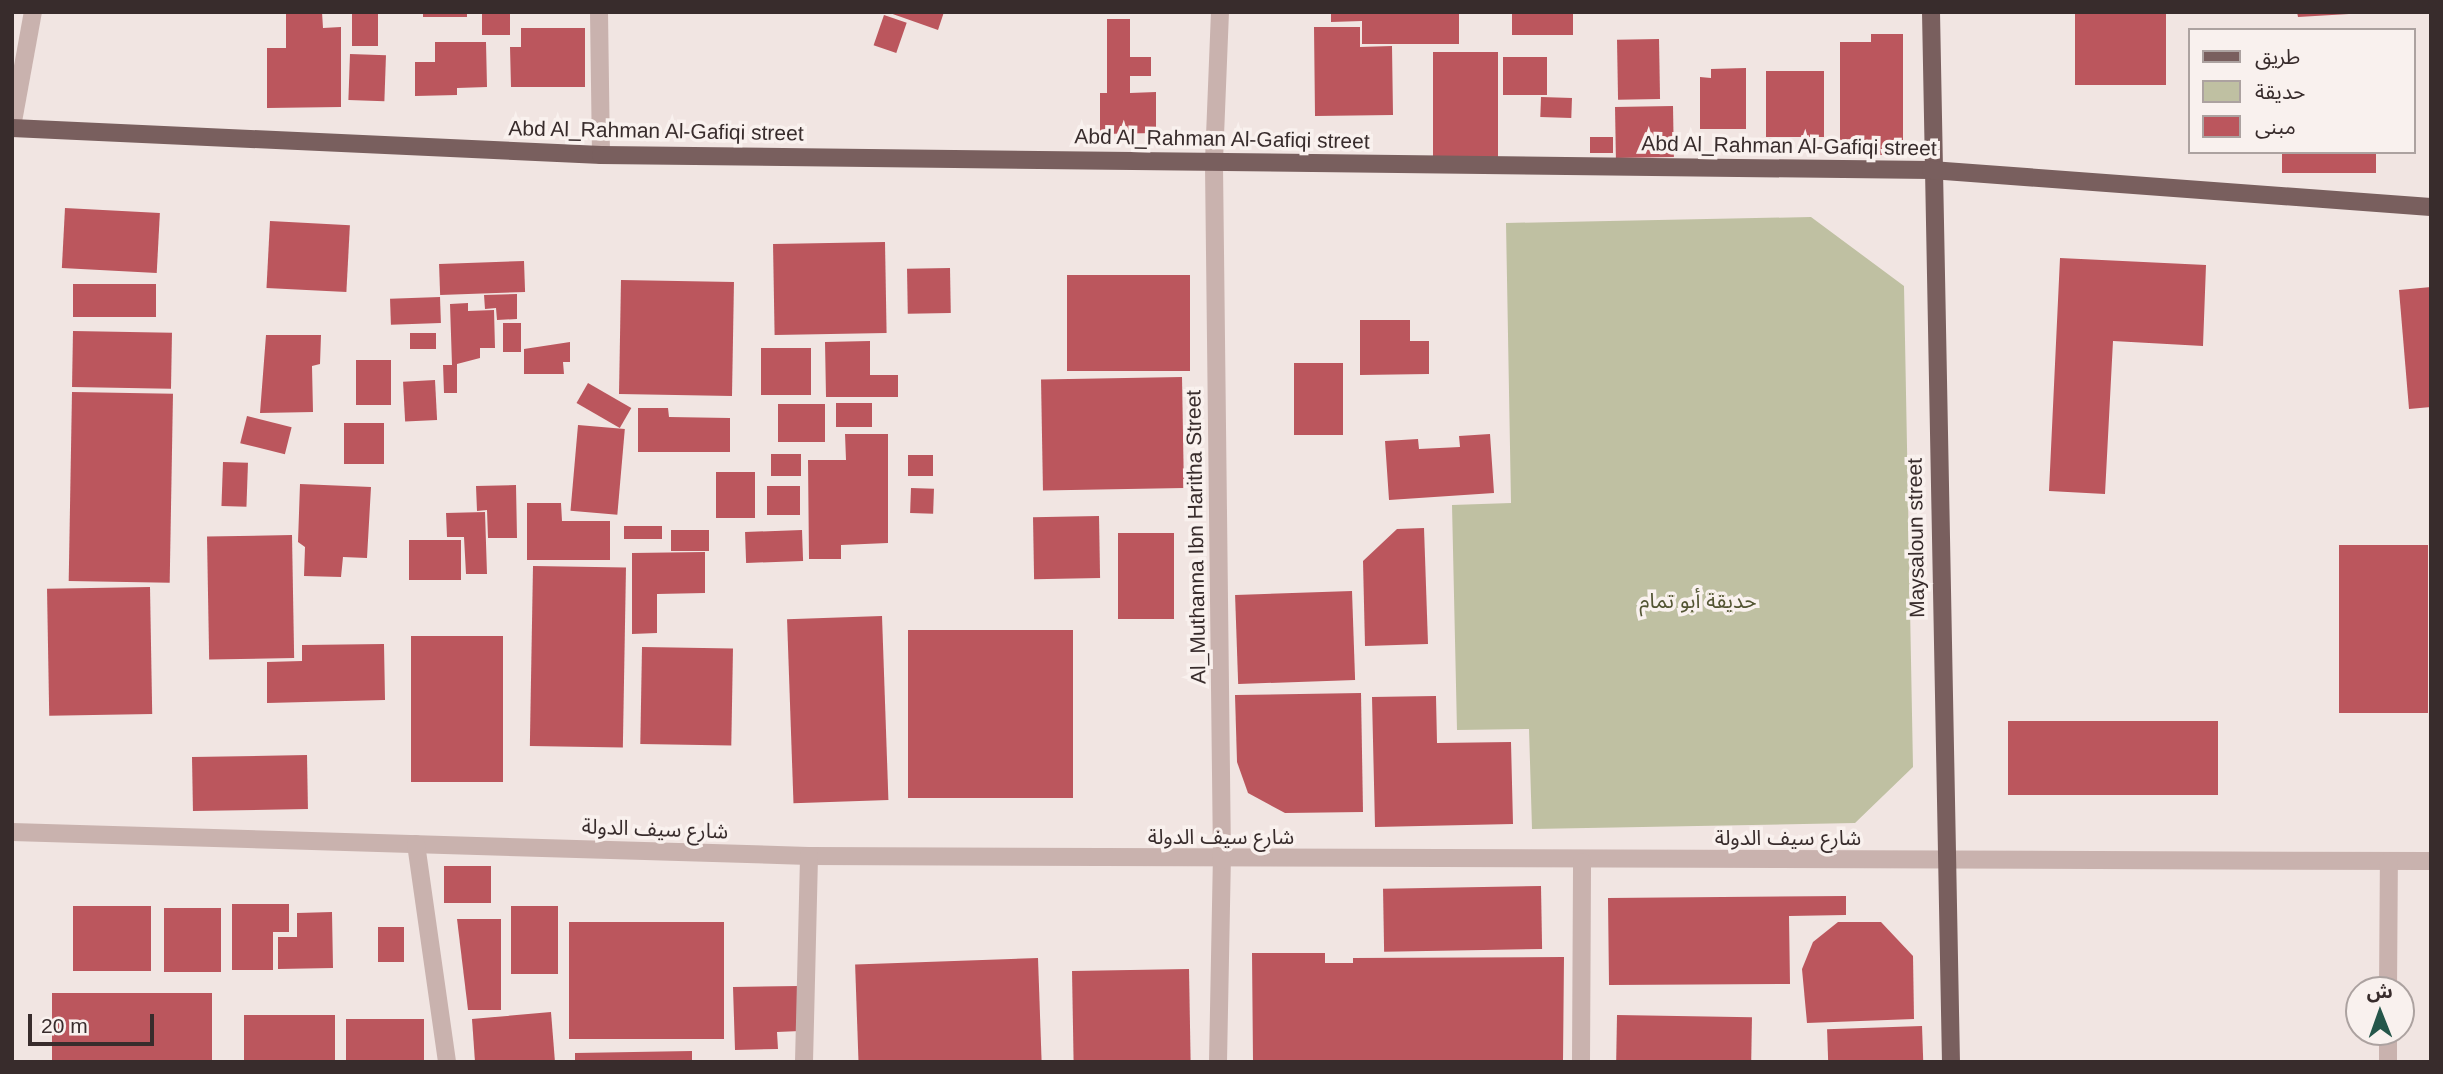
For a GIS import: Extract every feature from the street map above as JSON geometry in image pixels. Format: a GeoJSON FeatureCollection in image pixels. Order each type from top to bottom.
{"type":"FeatureCollection","features":[{"type":"Feature","properties":{"kind":"main road","name":"Maysaloun street"},"geometry":{"type":"LineString","coordinates":[[1931,12],[1931,170],[1951,1062]]}},
{"type":"Feature","properties":{"kind":"main road","name":"Abd Al_Rahman Al-Gafiqi street"},"geometry":{"type":"LineString","coordinates":[[12,127],[601,155],[1931,170],[2431,207]]}},
{"type":"Feature","properties":{"kind":"street"},"geometry":{"type":"LineString","coordinates":[[12,127],[33,12]]}},
{"type":"Feature","properties":{"kind":"street"},"geometry":{"type":"LineString","coordinates":[[599,12],[601,155]]}},
{"type":"Feature","properties":{"kind":"street","name":"Al_Muthanna Ibn Haritha Street"},"geometry":{"type":"LineString","coordinates":[[1218,1062],[1222,860],[1214,161],[1220,12]]}},
{"type":"Feature","properties":{"kind":"street","name":"شارع سيف الدولة"},"geometry":{"type":"LineString","coordinates":[[12,832],[808,856],[1582,862],[2431,861]]}},
{"type":"Feature","properties":{"kind":"street"},"geometry":{"type":"LineString","coordinates":[[416,844],[447,1062]]}},
{"type":"Feature","properties":{"kind":"street"},"geometry":{"type":"LineString","coordinates":[[804,1062],[808,856]]}},
{"type":"Feature","properties":{"kind":"street"},"geometry":{"type":"LineString","coordinates":[[2388,976],[2389,861]]}},
{"type":"Feature","properties":{"kind":"street"},"geometry":{"type":"LineString","coordinates":[[1581,1062],[1582,862]]}},
{"type":"Feature","properties":{"kind":"green space","name":"حديقة أبو تمام"},"geometry":{"type":"Polygon","coordinates":[[[1811,217],[1904,286],[1913,767],[1855,823],[1532,829],[1529,729],[1457,730],[1452,505],[1511,503],[1506,223],[1811,217]]]}},
{"type":"Feature","properties":{"kind":"building"},"geometry":{"type":"Polygon","coordinates":[[[322,12],[323,28],[341,27],[341,107],[267,108],[267,48],[286,48],[286,13],[322,12]]]}},
{"type":"Feature","properties":{"kind":"building"},"geometry":{"type":"Polygon","coordinates":[[[352,12],[378,12],[378,46],[352,46],[352,12]]]}},
{"type":"Feature","properties":{"kind":"building"},"geometry":{"type":"Polygon","coordinates":[[[423,12],[467,12],[467,17],[423,17],[423,12]]]}},
{"type":"Feature","properties":{"kind":"building"},"geometry":{"type":"Polygon","coordinates":[[[482,12],[510,12],[510,35],[482,35],[482,12]]]}},
{"type":"Feature","properties":{"kind":"building"},"geometry":{"type":"Polygon","coordinates":[[[887,12],[944,12],[938,30],[887,12]]]}},
{"type":"Feature","properties":{"kind":"building"},"geometry":{"type":"Polygon","coordinates":[[[1331,12],[1459,12],[1459,44],[1362,44],[1362,21],[1331,22],[1331,12]]]}},
{"type":"Feature","properties":{"kind":"building"},"geometry":{"type":"Polygon","coordinates":[[[1512,12],[1573,12],[1573,35],[1512,35],[1512,12]]]}},
{"type":"Feature","properties":{"kind":"building"},"geometry":{"type":"Polygon","coordinates":[[[2075,12],[2166,12],[2166,85],[2075,85],[2075,12]]]}},
{"type":"Feature","properties":{"kind":"building"},"geometry":{"type":"Polygon","coordinates":[[[2297,12],[2349,12],[2349,14],[2298,17],[2297,12]]]}},
{"type":"Feature","properties":{"kind":"building"},"geometry":{"type":"Polygon","coordinates":[[[884,15],[907,23],[896,53],[874,45],[884,15]]]}},
{"type":"Feature","properties":{"kind":"building"},"geometry":{"type":"Polygon","coordinates":[[[1107,19],[1130,19],[1130,57],[1151,57],[1151,76],[1130,76],[1130,93],[1156,92],[1156,133],[1100,134],[1100,93],[1107,93],[1107,19]]]}},
{"type":"Feature","properties":{"kind":"building"},"geometry":{"type":"Polygon","coordinates":[[[1314,27],[1360,27],[1360,47],[1392,46],[1393,115],[1315,116],[1314,27]]]}},
{"type":"Feature","properties":{"kind":"building"},"geometry":{"type":"Polygon","coordinates":[[[521,28],[585,28],[585,87],[511,87],[510,47],[521,47],[521,28]]]}},
{"type":"Feature","properties":{"kind":"building"},"geometry":{"type":"Polygon","coordinates":[[[1871,34],[1903,34],[1903,155],[1840,155],[1840,42],[1871,42],[1871,34]]]}},
{"type":"Feature","properties":{"kind":"building"},"geometry":{"type":"Polygon","coordinates":[[[1659,39],[1660,99],[1618,100],[1617,40],[1659,39]]]}},
{"type":"Feature","properties":{"kind":"building"},"geometry":{"type":"Polygon","coordinates":[[[435,42],[486,42],[487,87],[457,88],[457,95],[415,96],[415,62],[435,62],[435,42]]]}},
{"type":"Feature","properties":{"kind":"building"},"geometry":{"type":"Polygon","coordinates":[[[1433,52],[1498,52],[1498,158],[1433,158],[1433,52]]]}},
{"type":"Feature","properties":{"kind":"building"},"geometry":{"type":"Polygon","coordinates":[[[350,54],[386,55],[384,101],[348,100],[350,54]]]}},
{"type":"Feature","properties":{"kind":"building"},"geometry":{"type":"Polygon","coordinates":[[[1503,57],[1547,57],[1547,95],[1503,95],[1503,57]]]}},
{"type":"Feature","properties":{"kind":"building"},"geometry":{"type":"Polygon","coordinates":[[[1746,68],[1746,129],[1700,129],[1700,77],[1711,78],[1711,69],[1746,68]]]}},
{"type":"Feature","properties":{"kind":"building"},"geometry":{"type":"Polygon","coordinates":[[[1766,71],[1824,71],[1824,137],[1766,137],[1766,71]]]}},
{"type":"Feature","properties":{"kind":"building"},"geometry":{"type":"Polygon","coordinates":[[[1541,97],[1572,98],[1571,118],[1540,117],[1541,97]]]}},
{"type":"Feature","properties":{"kind":"building"},"geometry":{"type":"Polygon","coordinates":[[[1673,106],[1674,157],[1616,158],[1615,107],[1673,106]]]}},
{"type":"Feature","properties":{"kind":"building"},"geometry":{"type":"Polygon","coordinates":[[[1590,137],[1613,137],[1613,153],[1590,153],[1590,137]]]}},
{"type":"Feature","properties":{"kind":"building"},"geometry":{"type":"Polygon","coordinates":[[[2282,154],[2376,154],[2376,173],[2282,173],[2282,154]]]}},
{"type":"Feature","properties":{"kind":"building"},"geometry":{"type":"Polygon","coordinates":[[[65,208],[160,213],[157,273],[62,268],[65,208]]]}},
{"type":"Feature","properties":{"kind":"building"},"geometry":{"type":"Polygon","coordinates":[[[270,221],[350,225],[346,292],[266,288],[270,221]]]}},
{"type":"Feature","properties":{"kind":"building"},"geometry":{"type":"Polygon","coordinates":[[[885,242],[887,333],[775,335],[773,244],[885,242]]]}},
{"type":"Feature","properties":{"kind":"building"},"geometry":{"type":"Polygon","coordinates":[[[2060,258],[2206,265],[2203,346],[2113,341],[2105,494],[2049,491],[2060,258]]]}},
{"type":"Feature","properties":{"kind":"building"},"geometry":{"type":"Polygon","coordinates":[[[524,261],[525,292],[440,295],[439,264],[524,261]]]}},
{"type":"Feature","properties":{"kind":"building"},"geometry":{"type":"Polygon","coordinates":[[[950,268],[951,313],[908,314],[907,269],[950,268]]]}},
{"type":"Feature","properties":{"kind":"building"},"geometry":{"type":"Polygon","coordinates":[[[1067,275],[1190,275],[1190,371],[1067,371],[1067,275]]]}},
{"type":"Feature","properties":{"kind":"building"},"geometry":{"type":"Polygon","coordinates":[[[621,280],[734,282],[732,396],[619,394],[621,280]]]}},
{"type":"Feature","properties":{"kind":"building"},"geometry":{"type":"Polygon","coordinates":[[[73,284],[156,284],[156,317],[73,317],[73,284]]]}},
{"type":"Feature","properties":{"kind":"building"},"geometry":{"type":"Polygon","coordinates":[[[2431,287],[2431,407],[2409,409],[2399,290],[2431,287]]]}},
{"type":"Feature","properties":{"kind":"building"},"geometry":{"type":"Polygon","coordinates":[[[517,294],[517,319],[497,320],[496,308],[485,309],[484,295],[517,294]]]}},
{"type":"Feature","properties":{"kind":"building"},"geometry":{"type":"Polygon","coordinates":[[[440,297],[441,323],[391,325],[390,299],[440,297]]]}},
{"type":"Feature","properties":{"kind":"building"},"geometry":{"type":"Polygon","coordinates":[[[468,303],[468,311],[494,310],[495,348],[480,348],[480,358],[457,364],[457,393],[444,393],[443,365],[452,365],[450,304],[468,303]]]}},
{"type":"Feature","properties":{"kind":"building"},"geometry":{"type":"Polygon","coordinates":[[[1360,320],[1410,320],[1410,341],[1429,341],[1429,374],[1360,375],[1360,320]]]}},
{"type":"Feature","properties":{"kind":"building"},"geometry":{"type":"Polygon","coordinates":[[[503,323],[521,323],[521,352],[503,352],[503,323]]]}},
{"type":"Feature","properties":{"kind":"building"},"geometry":{"type":"Polygon","coordinates":[[[73,331],[172,333],[171,389],[72,387],[73,331]]]}},
{"type":"Feature","properties":{"kind":"building"},"geometry":{"type":"Polygon","coordinates":[[[410,333],[436,333],[436,349],[410,349],[410,333]]]}},
{"type":"Feature","properties":{"kind":"building"},"geometry":{"type":"Polygon","coordinates":[[[266,335],[321,335],[320,364],[312,366],[313,412],[260,413],[266,335]]]}},
{"type":"Feature","properties":{"kind":"building"},"geometry":{"type":"Polygon","coordinates":[[[870,341],[870,375],[898,375],[898,397],[826,397],[825,342],[870,341]]]}},
{"type":"Feature","properties":{"kind":"building"},"geometry":{"type":"Polygon","coordinates":[[[570,342],[570,362],[563,362],[564,374],[524,374],[524,349],[570,342]]]}},
{"type":"Feature","properties":{"kind":"building"},"geometry":{"type":"Polygon","coordinates":[[[761,348],[811,348],[811,395],[761,395],[761,348]]]}},
{"type":"Feature","properties":{"kind":"building"},"geometry":{"type":"Polygon","coordinates":[[[356,360],[391,360],[391,405],[356,405],[356,360]]]}},
{"type":"Feature","properties":{"kind":"building"},"geometry":{"type":"Polygon","coordinates":[[[1294,363],[1343,363],[1343,435],[1294,435],[1294,363]]]}},
{"type":"Feature","properties":{"kind":"building"},"geometry":{"type":"Polygon","coordinates":[[[1182,377],[1184,488],[1043,490],[1041,379],[1182,377]]]}},
{"type":"Feature","properties":{"kind":"building"},"geometry":{"type":"Polygon","coordinates":[[[435,380],[437,420],[405,422],[403,382],[435,380]]]}},
{"type":"Feature","properties":{"kind":"building"},"geometry":{"type":"Polygon","coordinates":[[[588,383],[631,408],[620,428],[576,403],[588,383]]]}},
{"type":"Feature","properties":{"kind":"building"},"geometry":{"type":"Polygon","coordinates":[[[72,392],[173,394],[170,583],[69,581],[72,392]]]}},
{"type":"Feature","properties":{"kind":"building"},"geometry":{"type":"Polygon","coordinates":[[[836,403],[872,403],[872,427],[836,427],[836,403]]]}},
{"type":"Feature","properties":{"kind":"building"},"geometry":{"type":"Polygon","coordinates":[[[778,404],[825,404],[825,442],[778,442],[778,404]]]}},
{"type":"Feature","properties":{"kind":"building"},"geometry":{"type":"Polygon","coordinates":[[[638,408],[668,408],[669,417],[730,418],[730,452],[638,452],[638,408]]]}},
{"type":"Feature","properties":{"kind":"building"},"geometry":{"type":"Polygon","coordinates":[[[247,416],[292,427],[285,454],[240,443],[247,416]]]}},
{"type":"Feature","properties":{"kind":"building"},"geometry":{"type":"Polygon","coordinates":[[[344,423],[384,423],[384,464],[344,464],[344,423]]]}},
{"type":"Feature","properties":{"kind":"building"},"geometry":{"type":"Polygon","coordinates":[[[578,425],[625,429],[617,515],[571,511],[578,425]]]}},
{"type":"Feature","properties":{"kind":"building"},"geometry":{"type":"Polygon","coordinates":[[[845,434],[888,434],[888,543],[841,545],[841,559],[809,559],[808,460],[846,460],[845,434]]]}},
{"type":"Feature","properties":{"kind":"building"},"geometry":{"type":"Polygon","coordinates":[[[1490,434],[1494,493],[1389,500],[1385,441],[1418,439],[1419,449],[1460,447],[1459,436],[1490,434]]]}},
{"type":"Feature","properties":{"kind":"building"},"geometry":{"type":"Polygon","coordinates":[[[771,454],[801,454],[801,476],[771,476],[771,454]]]}},
{"type":"Feature","properties":{"kind":"building"},"geometry":{"type":"Polygon","coordinates":[[[908,455],[933,455],[933,476],[908,476],[908,455]]]}},
{"type":"Feature","properties":{"kind":"building"},"geometry":{"type":"Polygon","coordinates":[[[223,462],[248,463],[246,507],[221,506],[223,462]]]}},
{"type":"Feature","properties":{"kind":"building"},"geometry":{"type":"Polygon","coordinates":[[[716,472],[755,472],[755,518],[716,518],[716,472]]]}},
{"type":"Feature","properties":{"kind":"building"},"geometry":{"type":"Polygon","coordinates":[[[300,484],[371,487],[367,558],[343,557],[341,577],[304,576],[305,547],[298,542],[300,484]]]}},
{"type":"Feature","properties":{"kind":"building"},"geometry":{"type":"Polygon","coordinates":[[[516,485],[517,538],[488,538],[487,510],[477,511],[476,486],[516,485]]]}},
{"type":"Feature","properties":{"kind":"building"},"geometry":{"type":"Polygon","coordinates":[[[767,486],[800,486],[800,515],[767,515],[767,486]]]}},
{"type":"Feature","properties":{"kind":"building"},"geometry":{"type":"Polygon","coordinates":[[[911,488],[934,489],[933,514],[910,513],[911,488]]]}},
{"type":"Feature","properties":{"kind":"building"},"geometry":{"type":"Polygon","coordinates":[[[527,503],[561,503],[562,521],[610,521],[610,560],[527,560],[527,503]]]}},
{"type":"Feature","properties":{"kind":"building"},"geometry":{"type":"Polygon","coordinates":[[[485,512],[487,574],[466,574],[464,537],[447,537],[446,513],[485,512]]]}},
{"type":"Feature","properties":{"kind":"building"},"geometry":{"type":"Polygon","coordinates":[[[1099,516],[1100,578],[1034,579],[1033,517],[1099,516]]]}},
{"type":"Feature","properties":{"kind":"building"},"geometry":{"type":"Polygon","coordinates":[[[624,526],[662,526],[662,539],[624,539],[624,526]]]}},
{"type":"Feature","properties":{"kind":"building"},"geometry":{"type":"Polygon","coordinates":[[[1424,528],[1428,644],[1365,646],[1363,561],[1397,529],[1424,528]]]}},
{"type":"Feature","properties":{"kind":"building"},"geometry":{"type":"Polygon","coordinates":[[[671,530],[709,530],[709,551],[671,551],[671,530]]]}},
{"type":"Feature","properties":{"kind":"building"},"geometry":{"type":"Polygon","coordinates":[[[802,530],[803,561],[746,563],[745,532],[802,530]]]}},
{"type":"Feature","properties":{"kind":"building"},"geometry":{"type":"Polygon","coordinates":[[[1118,533],[1174,533],[1174,619],[1118,619],[1118,533]]]}},
{"type":"Feature","properties":{"kind":"building"},"geometry":{"type":"Polygon","coordinates":[[[292,535],[294,658],[209,659],[207,536],[292,535]]]}},
{"type":"Feature","properties":{"kind":"building"},"geometry":{"type":"Polygon","coordinates":[[[409,540],[461,540],[461,580],[409,580],[409,540]]]}},
{"type":"Feature","properties":{"kind":"building"},"geometry":{"type":"Polygon","coordinates":[[[2339,545],[2428,545],[2428,713],[2339,713],[2339,545]]]}},
{"type":"Feature","properties":{"kind":"building"},"geometry":{"type":"Polygon","coordinates":[[[705,552],[705,593],[657,594],[657,633],[632,634],[632,553],[705,552]]]}},
{"type":"Feature","properties":{"kind":"building"},"geometry":{"type":"Polygon","coordinates":[[[533,566],[626,568],[623,748],[530,746],[533,566]]]}},
{"type":"Feature","properties":{"kind":"building"},"geometry":{"type":"Polygon","coordinates":[[[150,587],[152,714],[49,716],[47,589],[150,587]]]}},
{"type":"Feature","properties":{"kind":"building"},"geometry":{"type":"Polygon","coordinates":[[[1352,591],[1355,680],[1238,684],[1235,595],[1352,591]]]}},
{"type":"Feature","properties":{"kind":"building"},"geometry":{"type":"Polygon","coordinates":[[[882,616],[888,800],[793,803],[787,619],[882,616]]]}},
{"type":"Feature","properties":{"kind":"building"},"geometry":{"type":"Polygon","coordinates":[[[908,630],[1073,630],[1073,798],[908,798],[908,630]]]}},
{"type":"Feature","properties":{"kind":"building"},"geometry":{"type":"Polygon","coordinates":[[[411,636],[503,636],[503,782],[411,782],[411,636]]]}},
{"type":"Feature","properties":{"kind":"building"},"geometry":{"type":"Polygon","coordinates":[[[384,644],[385,700],[267,703],[267,662],[302,661],[302,645],[384,644]]]}},
{"type":"Feature","properties":{"kind":"building"},"geometry":{"type":"Polygon","coordinates":[[[642,647],[733,649],[731,746],[640,744],[642,647]]]}},
{"type":"Feature","properties":{"kind":"building"},"geometry":{"type":"Polygon","coordinates":[[[1361,693],[1363,812],[1285,813],[1248,793],[1237,762],[1235,695],[1361,693]]]}},
{"type":"Feature","properties":{"kind":"building"},"geometry":{"type":"Polygon","coordinates":[[[1436,696],[1437,743],[1511,742],[1513,824],[1375,827],[1372,697],[1436,696]]]}},
{"type":"Feature","properties":{"kind":"building"},"geometry":{"type":"Polygon","coordinates":[[[2008,721],[2218,721],[2218,795],[2008,795],[2008,721]]]}},
{"type":"Feature","properties":{"kind":"building"},"geometry":{"type":"Polygon","coordinates":[[[307,755],[308,809],[193,811],[192,757],[307,755]]]}},
{"type":"Feature","properties":{"kind":"building"},"geometry":{"type":"Polygon","coordinates":[[[444,866],[491,866],[491,903],[444,903],[444,866]]]}},
{"type":"Feature","properties":{"kind":"building"},"geometry":{"type":"Polygon","coordinates":[[[1541,886],[1542,949],[1384,952],[1383,889],[1541,886]]]}},
{"type":"Feature","properties":{"kind":"building"},"geometry":{"type":"Polygon","coordinates":[[[1846,896],[1846,915],[1789,916],[1790,984],[1609,985],[1608,898],[1846,896]]]}},
{"type":"Feature","properties":{"kind":"building"},"geometry":{"type":"Polygon","coordinates":[[[232,904],[289,904],[289,932],[273,932],[273,970],[232,970],[232,904]]]}},
{"type":"Feature","properties":{"kind":"building"},"geometry":{"type":"Polygon","coordinates":[[[73,906],[151,906],[151,971],[73,971],[73,906]]]}},
{"type":"Feature","properties":{"kind":"building"},"geometry":{"type":"Polygon","coordinates":[[[511,906],[558,906],[558,974],[511,974],[511,906]]]}},
{"type":"Feature","properties":{"kind":"building"},"geometry":{"type":"Polygon","coordinates":[[[164,908],[221,908],[221,972],[164,972],[164,908]]]}},
{"type":"Feature","properties":{"kind":"building"},"geometry":{"type":"Polygon","coordinates":[[[332,912],[333,968],[278,969],[278,937],[297,937],[297,913],[332,912]]]}},
{"type":"Feature","properties":{"kind":"building"},"geometry":{"type":"Polygon","coordinates":[[[457,919],[501,919],[501,1010],[468,1010],[457,919]]]}},
{"type":"Feature","properties":{"kind":"building"},"geometry":{"type":"Polygon","coordinates":[[[569,922],[724,922],[724,1039],[569,1039],[569,922]]]}},
{"type":"Feature","properties":{"kind":"building"},"geometry":{"type":"Polygon","coordinates":[[[1838,922],[1881,922],[1913,956],[1914,1019],[1807,1023],[1802,969],[1813,942],[1838,922]]]}},
{"type":"Feature","properties":{"kind":"building"},"geometry":{"type":"Polygon","coordinates":[[[378,927],[404,927],[404,962],[378,962],[378,927]]]}},
{"type":"Feature","properties":{"kind":"building"},"geometry":{"type":"Polygon","coordinates":[[[1252,953],[1325,953],[1325,963],[1353,963],[1353,958],[1564,957],[1563,1062],[1253,1062],[1252,953]]]}},
{"type":"Feature","properties":{"kind":"building"},"geometry":{"type":"Polygon","coordinates":[[[1038,958],[1042,1062],[859,1062],[855,964],[1038,958]]]}},
{"type":"Feature","properties":{"kind":"building"},"geometry":{"type":"Polygon","coordinates":[[[1189,969],[1191,1062],[1074,1062],[1072,971],[1189,969]]]}},
{"type":"Feature","properties":{"kind":"building"},"geometry":{"type":"Polygon","coordinates":[[[799,986],[800,1031],[777,1032],[778,1049],[735,1050],[733,987],[799,986]]]}},
{"type":"Feature","properties":{"kind":"building"},"geometry":{"type":"Polygon","coordinates":[[[52,993],[212,993],[212,1062],[52,1062],[52,993]]]}},
{"type":"Feature","properties":{"kind":"building"},"geometry":{"type":"Polygon","coordinates":[[[551,1012],[555,1062],[475,1062],[472,1019],[551,1012]]]}},
{"type":"Feature","properties":{"kind":"building"},"geometry":{"type":"Polygon","coordinates":[[[244,1015],[335,1015],[335,1062],[244,1062],[244,1015]]]}},
{"type":"Feature","properties":{"kind":"building"},"geometry":{"type":"Polygon","coordinates":[[[1617,1015],[1752,1017],[1751,1062],[1616,1062],[1617,1015]]]}},
{"type":"Feature","properties":{"kind":"building"},"geometry":{"type":"Polygon","coordinates":[[[346,1019],[424,1019],[424,1062],[346,1062],[346,1019]]]}},
{"type":"Feature","properties":{"kind":"building"},"geometry":{"type":"Polygon","coordinates":[[[1922,1026],[1923,1062],[1828,1062],[1827,1029],[1922,1026]]]}},
{"type":"Feature","properties":{"kind":"building"},"geometry":{"type":"Polygon","coordinates":[[[692,1051],[692,1062],[575,1062],[575,1053],[692,1051]]]}}]}
